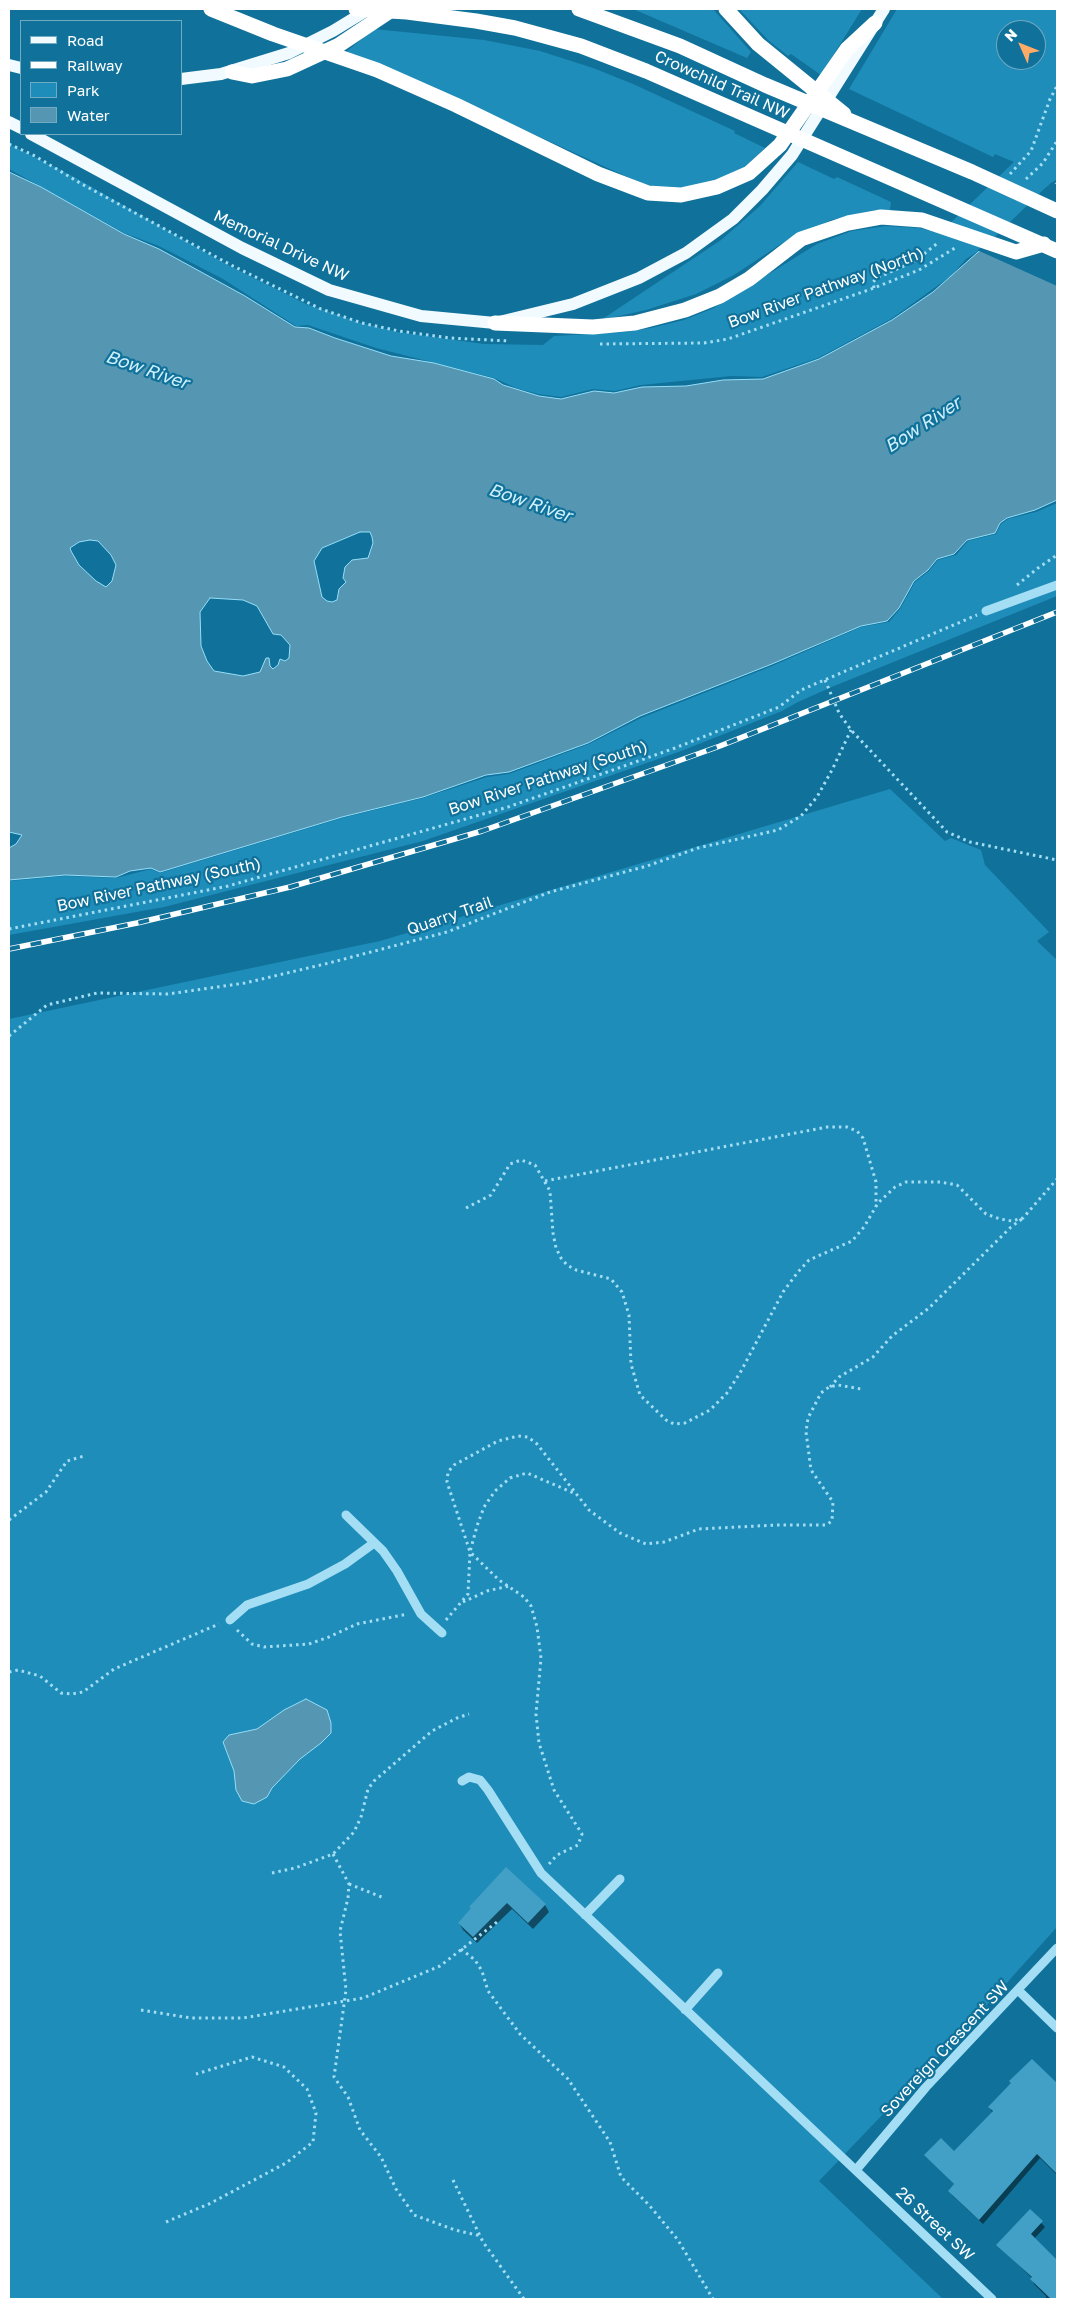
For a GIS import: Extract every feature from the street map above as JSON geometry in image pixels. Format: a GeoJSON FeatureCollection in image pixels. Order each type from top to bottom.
{"type":"FeatureCollection","features":[{"type":"Feature","properties":{"kind":"highway"},"geometry":{"type":"LineString","coordinates":[[212,9],[273,34],[378,70],[456,105],[598,174],[648,194],[681,195],[717,188],[749,173],[780,145],[847,49],[875,23]]}},
{"type":"Feature","properties":{"kind":"highway","name":"Crowchild Trail NW"},"geometry":{"type":"LineString","coordinates":[[356,9],[427,14],[505,26],[550,36],[646,71],[1050,248]]}},
{"type":"Feature","properties":{"kind":"highway"},"geometry":{"type":"LineString","coordinates":[[232,72],[287,69],[339,45],[393,9]]}},
{"type":"Feature","properties":{"kind":"highway","name":"Crowchild Trail NW"},"geometry":{"type":"LineString","coordinates":[[579,9],[680,46],[765,85],[972,172],[1057,211]]}},
{"type":"Feature","properties":{"kind":"highway"},"geometry":{"type":"LineString","coordinates":[[726,9],[758,44],[855,123]]}},
{"type":"Feature","properties":{"kind":"highway"},"geometry":{"type":"LineString","coordinates":[[495,323],[594,327],[635,323],[685,310],[720,296],[749,280],[801,240],[848,223],[881,217],[922,220],[1016,252],[1050,248]]}},
{"type":"Feature","properties":{"kind":"main road"},"geometry":{"type":"LineString","coordinates":[[250,71],[333,32],[369,9]]}},
{"type":"Feature","properties":{"kind":"main road","name":"Memorial Drive NW"},"geometry":{"type":"LineString","coordinates":[[33,135],[242,248],[329,290],[421,316],[495,323],[573,304],[639,278],[686,253],[734,219],[792,155],[884,9]]}},
{"type":"Feature","properties":{"kind":"main road"},"geometry":{"type":"LineString","coordinates":[[182,79],[232,72]]}},
{"type":"Feature","properties":{"kind":"street"},"geometry":{"type":"LineString","coordinates":[[986,611],[1057,585]]}},
{"type":"Feature","properties":{"kind":"street"},"geometry":{"type":"LineString","coordinates":[[346,1515],[374,1543],[397,1571],[420,1614],[440,1631]]}},
{"type":"Feature","properties":{"kind":"street"},"geometry":{"type":"LineString","coordinates":[[230,1620],[247,1605],[308,1584],[345,1564],[374,1543]]}},
{"type":"Feature","properties":{"kind":"street","name":"26 Street SW"},"geometry":{"type":"LineString","coordinates":[[462,1781],[468,1777],[480,1780],[541,1873],[992,2299]]}},
{"type":"Feature","properties":{"kind":"street"},"geometry":{"type":"LineString","coordinates":[[585,1915],[620,1879]]}},
{"type":"Feature","properties":{"kind":"street","name":"Sovereign Crescent SW"},"geometry":{"type":"LineString","coordinates":[[856,2170],[926,2087],[1019,1991],[1057,1948]]}},
{"type":"Feature","properties":{"kind":"street"},"geometry":{"type":"LineString","coordinates":[[685,2010],[718,1973]]}},
{"type":"Feature","properties":{"kind":"street"},"geometry":{"type":"LineString","coordinates":[[1019,1991],[1057,2028]]}},
{"type":"Feature","properties":{"kind":"path"},"geometry":{"type":"LineString","coordinates":[[1008,176],[1022,163],[1031,151],[1050,99],[1057,86]]}},
{"type":"Feature","properties":{"kind":"path"},"geometry":{"type":"LineString","coordinates":[[1022,184],[1043,163],[1057,142]]}},
{"type":"Feature","properties":{"kind":"path"},"geometry":{"type":"LineString","coordinates":[[874,288],[873,282],[877,278],[915,261],[943,238]]}},
{"type":"Feature","properties":{"kind":"path","name":"Bow River Pathway (North)"},"geometry":{"type":"LineString","coordinates":[[704,343],[749,332],[874,288],[919,270],[952,252],[959,245]]}},
{"type":"Feature","properties":{"kind":"path"},"geometry":{"type":"LineString","coordinates":[[1016,586],[1038,568],[1057,556]]}},
{"type":"Feature","properties":{"kind":"path","name":"Bow River Pathway (South)"},"geometry":{"type":"LineString","coordinates":[[9,929],[228,886],[508,807],[675,748],[779,707],[802,690],[986,611]]}},
{"type":"Feature","properties":{"kind":"path"},"geometry":{"type":"LineString","coordinates":[[825,680],[839,713],[851,730],[947,832],[970,842],[1057,860]]}},
{"type":"Feature","properties":{"kind":"path","name":"Quarry Trail"},"geometry":{"type":"LineString","coordinates":[[9,1036],[47,1006],[97,993],[168,994],[245,983],[301,970],[408,944],[447,932],[550,892],[647,866],[698,848],[778,830],[801,816],[817,797],[851,730]]}},
{"type":"Feature","properties":{"kind":"path"},"geometry":{"type":"LineString","coordinates":[[545,1181],[827,1127],[847,1127],[857,1131],[863,1138],[876,1182],[876,1208]]}},
{"type":"Feature","properties":{"kind":"path"},"geometry":{"type":"LineString","coordinates":[[466,1208],[491,1195],[506,1169],[516,1161],[528,1161],[535,1165],[550,1192],[553,1234],[556,1248],[561,1258],[567,1265],[576,1270],[611,1279],[618,1285],[626,1301],[629,1315],[632,1364],[640,1395],[674,1424],[685,1423],[697,1418],[710,1410],[727,1393],[740,1373],[783,1292],[798,1272],[809,1260],[852,1241],[894,1187],[906,1182],[940,1182],[957,1185],[986,1214],[1012,1221],[1023,1218]]}},
{"type":"Feature","properties":{"kind":"path"},"geometry":{"type":"LineString","coordinates":[[541,1873],[557,1855],[578,1845],[582,1834],[554,1790],[546,1771],[539,1743],[536,1714],[540,1658],[537,1627],[531,1606],[524,1597],[483,1566],[470,1552],[447,1482],[448,1472],[454,1464],[498,1441],[518,1436],[528,1437],[537,1444],[576,1495],[590,1510],[620,1533],[646,1544],[664,1542],[685,1536],[699,1529],[777,1525],[826,1525],[832,1521],[833,1502],[811,1470],[806,1432],[814,1405],[821,1393],[839,1377],[873,1356],[892,1336],[929,1308],[1011,1227],[1023,1218],[1057,1180]]}},
{"type":"Feature","properties":{"kind":"path"},"geometry":{"type":"LineString","coordinates":[[829,1387],[838,1385],[861,1389]]}},
{"type":"Feature","properties":{"kind":"path"},"geometry":{"type":"LineString","coordinates":[[9,1520],[46,1492],[67,1461],[84,1456]]}},
{"type":"Feature","properties":{"kind":"path"},"geometry":{"type":"LineString","coordinates":[[440,1631],[468,1594],[470,1552],[484,1507],[495,1491],[510,1478],[527,1473],[576,1495]]}},
{"type":"Feature","properties":{"kind":"path"},"geometry":{"type":"LineString","coordinates":[[462,1603],[487,1591],[509,1586]]}},
{"type":"Feature","properties":{"kind":"path"},"geometry":{"type":"LineString","coordinates":[[9,1672],[18,1670],[40,1676],[61,1693],[83,1692],[114,1669],[230,1620],[252,1644],[264,1647],[309,1644],[370,1620],[420,1614]]}},
{"type":"Feature","properties":{"kind":"path"},"geometry":{"type":"LineString","coordinates":[[272,1873],[295,1868],[333,1854],[354,1832],[361,1818],[368,1789],[374,1780],[432,1731],[469,1714]]}},
{"type":"Feature","properties":{"kind":"path"},"geometry":{"type":"LineString","coordinates":[[333,1854],[348,1884],[348,1898],[340,1931],[346,1978],[334,2077],[348,2097],[360,2130],[381,2157],[396,2189],[414,2215],[455,2230],[481,2236]]}},
{"type":"Feature","properties":{"kind":"path"},"geometry":{"type":"LineString","coordinates":[[348,1884],[384,1898]]}},
{"type":"Feature","properties":{"kind":"path"},"geometry":{"type":"LineString","coordinates":[[141,2010],[191,2018],[243,2018],[364,1998],[440,1966],[497,1922]]}},
{"type":"Feature","properties":{"kind":"path"},"geometry":{"type":"LineString","coordinates":[[461,1949],[475,1960],[482,1971],[488,1990],[516,2028],[568,2079],[610,2142],[620,2177],[649,2205],[678,2240],[713,2299]]}},
{"type":"Feature","properties":{"kind":"path"},"geometry":{"type":"LineString","coordinates":[[166,2222],[209,2204],[286,2164],[313,2142],[316,2113],[307,2089],[284,2067],[252,2057],[196,2074]]}},
{"type":"Feature","properties":{"kind":"path"},"geometry":{"type":"LineString","coordinates":[[453,2180],[481,2236],[524,2299]]}},
{"type":"Feature","properties":{"kind":"green space"},"geometry":{"type":"Polygon","coordinates":[[[633,9],[713,9],[751,52],[747,58],[633,9]]]}},
{"type":"Feature","properties":{"kind":"green space"},"geometry":{"type":"Polygon","coordinates":[[[739,9],[862,9],[821,75],[791,54],[788,56],[768,40],[739,9]]]}},
{"type":"Feature","properties":{"kind":"green space"},"geometry":{"type":"Polygon","coordinates":[[[897,9],[1057,9],[1057,179],[1044,189],[986,246],[966,259],[951,276],[891,319],[818,358],[762,377],[731,376],[641,385],[615,391],[593,389],[561,397],[538,394],[516,388],[494,378],[376,348],[308,325],[296,326],[223,279],[159,246],[124,233],[9,169],[9,144],[74,177],[226,264],[306,304],[361,323],[397,332],[484,344],[543,345],[554,336],[625,332],[684,320],[714,308],[817,244],[852,231],[886,226],[919,228],[940,233],[1014,162],[995,154],[993,157],[849,89],[897,9]]]}},
{"type":"Feature","properties":{"kind":"green space"},"geometry":{"type":"Polygon","coordinates":[[[374,29],[484,40],[540,51],[593,68],[633,84],[735,131],[734,133],[765,148],[743,168],[724,178],[687,188],[645,185],[419,82],[346,52],[374,29]]]}},
{"type":"Feature","properties":{"kind":"green space"},"geometry":{"type":"Polygon","coordinates":[[[798,162],[834,179],[837,177],[891,202],[890,210],[874,210],[831,220],[781,244],[734,275],[696,294],[646,310],[601,320],[721,240],[760,206],[798,162]]]}},
{"type":"Feature","properties":{"kind":"green space"},"geometry":{"type":"Polygon","coordinates":[[[1057,503],[1057,596],[834,686],[782,711],[681,751],[423,841],[164,907],[9,935],[9,881],[65,876],[116,878],[151,869],[160,873],[342,818],[423,798],[487,777],[509,774],[589,744],[641,718],[772,666],[861,627],[889,622],[900,609],[915,582],[929,571],[938,560],[956,555],[968,541],[996,534],[1001,524],[1008,519],[1036,512],[1057,503]]]}},
{"type":"Feature","properties":{"kind":"green space"},"geometry":{"type":"Polygon","coordinates":[[[890,789],[945,841],[951,838],[981,850],[985,865],[1049,932],[1037,941],[1057,960],[1057,1927],[976,2017],[819,2181],[943,2299],[9,2299],[9,1019],[380,941],[890,789]]]}},
{"type":"Feature","properties":{"kind":"water","name":"Bow River"},"geometry":{"type":"Polygon","coordinates":[[[9,172],[41,187],[124,234],[159,249],[245,296],[295,327],[309,328],[391,356],[434,363],[494,379],[503,385],[539,396],[561,399],[594,391],[614,393],[642,387],[686,386],[723,380],[763,379],[819,359],[892,320],[933,292],[1057,182],[1057,500],[1035,510],[1007,518],[1000,523],[995,533],[967,540],[954,554],[937,559],[928,570],[914,581],[899,608],[887,621],[861,626],[772,664],[640,716],[588,743],[509,772],[486,775],[423,797],[342,817],[160,872],[151,868],[130,871],[116,877],[65,875],[9,880],[9,848],[16,844],[22,835],[9,832],[9,172]],[[360,532],[322,548],[314,561],[322,597],[332,602],[337,600],[339,589],[346,582],[343,578],[345,567],[352,560],[368,558],[373,543],[372,537],[370,532],[360,532]],[[98,541],[79,542],[70,548],[71,551],[79,565],[96,581],[106,587],[112,581],[116,565],[111,555],[98,541]],[[210,598],[200,612],[201,646],[207,661],[214,671],[243,676],[260,672],[266,658],[269,658],[270,666],[273,669],[278,665],[280,659],[285,661],[289,658],[290,645],[281,635],[273,634],[257,606],[243,600],[210,598]]]}},
{"type":"Feature","properties":{"kind":"water"},"geometry":{"type":"Polygon","coordinates":[[[306,1699],[327,1710],[331,1723],[331,1733],[300,1759],[272,1788],[267,1797],[254,1804],[242,1801],[236,1790],[234,1771],[223,1742],[229,1735],[257,1729],[284,1710],[306,1699]]]}},
{"type":"Feature","properties":{"kind":"pier"},"geometry":{"type":"Polygon","coordinates":[[[1052,182],[1057,185],[1057,286],[977,250],[986,245],[1052,182]]]}},
{"type":"Feature","properties":{"kind":"building"},"geometry":{"type":"Polygon","coordinates":[[[506,1867],[546,1904],[528,1923],[507,1903],[473,1937],[458,1923],[471,1908],[469,1907],[506,1867]]]}},
{"type":"Feature","properties":{"kind":"building"},"geometry":{"type":"Polygon","coordinates":[[[1032,2059],[1057,2083],[1057,2174],[1037,2154],[979,2220],[948,2191],[954,2184],[924,2155],[941,2138],[954,2151],[993,2111],[988,2107],[1011,2083],[1009,2081],[1032,2059]]]}},
{"type":"Feature","properties":{"kind":"building"},"geometry":{"type":"Polygon","coordinates":[[[1030,2209],[1043,2221],[1031,2234],[1057,2260],[1057,2299],[1051,2299],[1030,2279],[1032,2277],[996,2245],[1030,2209]]]}},
{"type":"Feature","properties":{"kind":"railway"},"geometry":{"type":"LineString","coordinates":[[9,949],[137,923],[290,887],[482,831],[720,746],[1057,612]]}}]}
